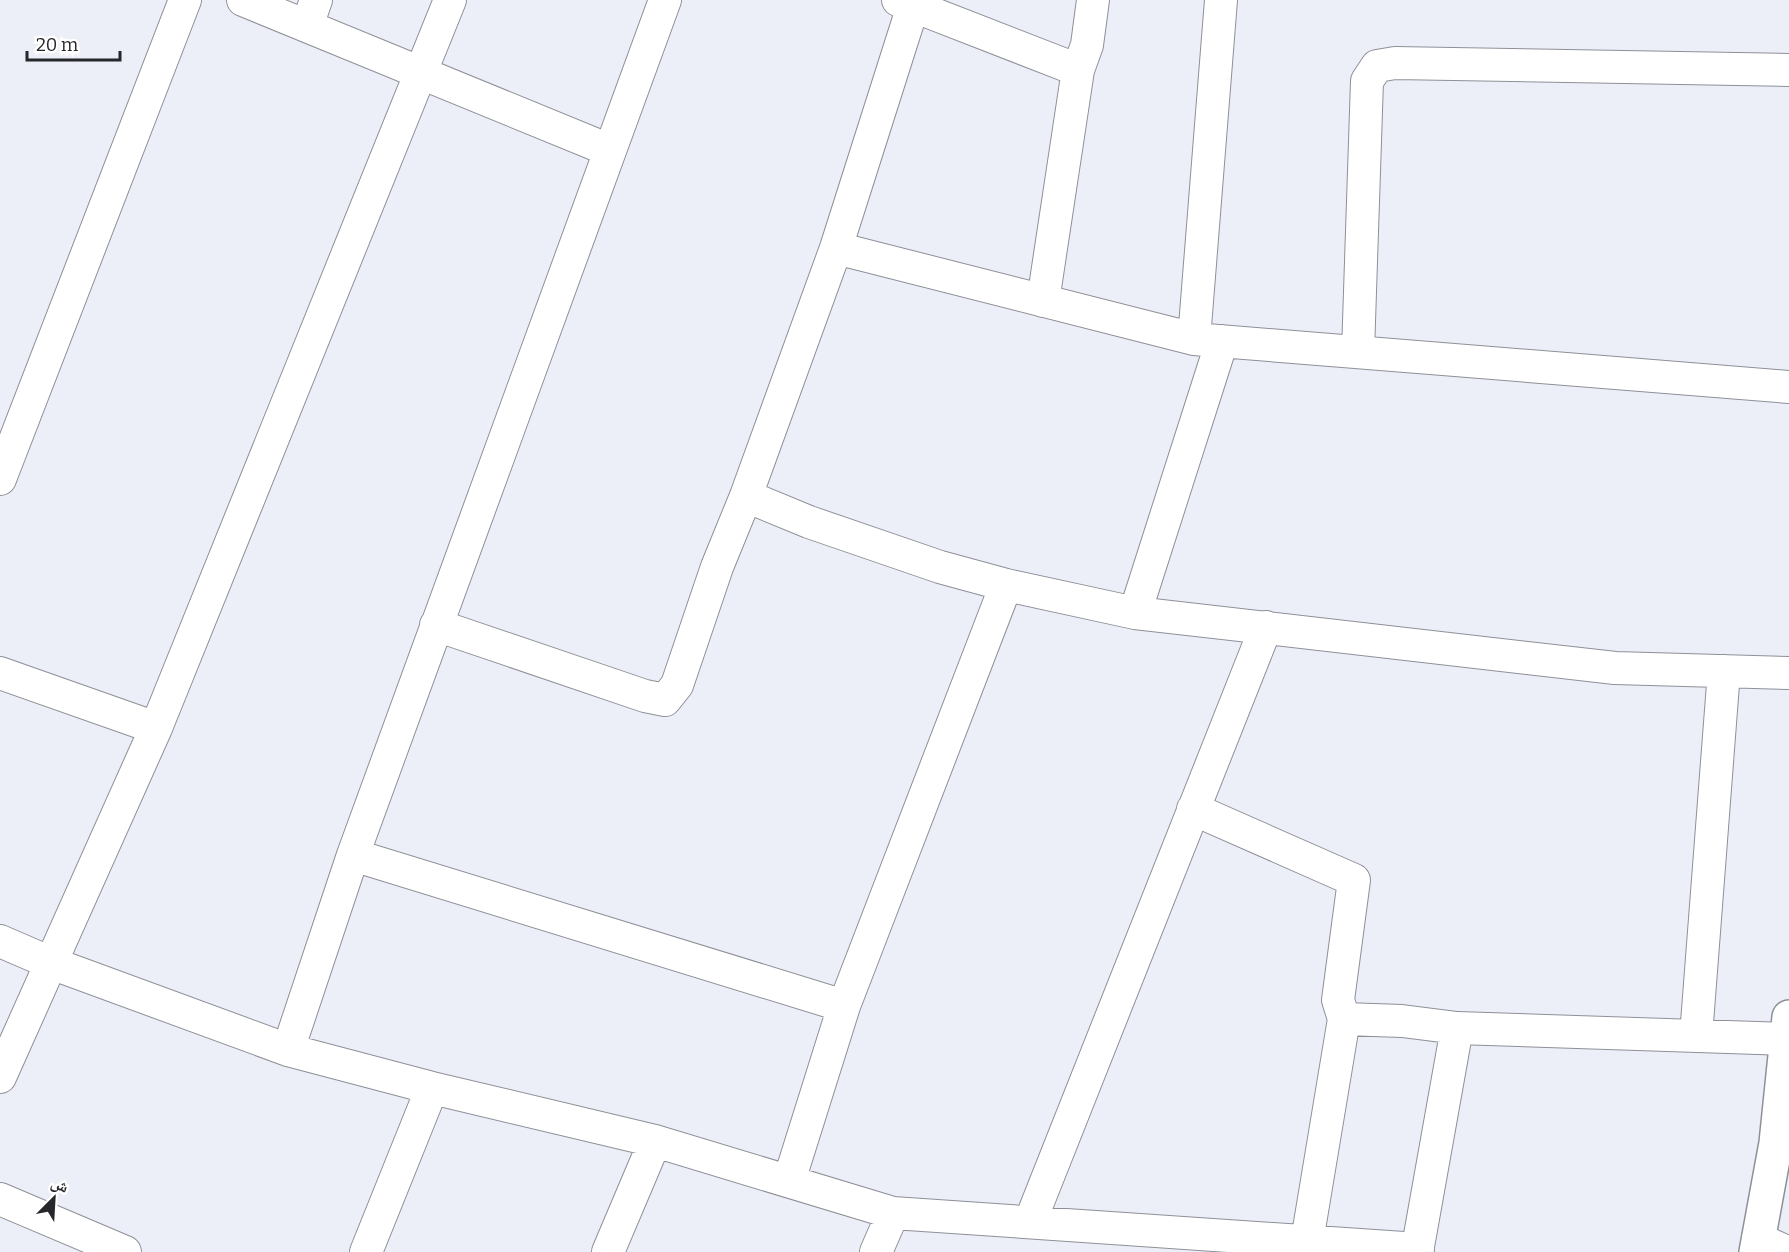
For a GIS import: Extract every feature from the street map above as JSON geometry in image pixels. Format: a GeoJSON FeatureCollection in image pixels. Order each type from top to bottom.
{"type":"FeatureCollection","features":[{"type":"Feature","properties":{"kind":"street"},"geometry":{"type":"LineString","coordinates":[[0,479],[185,0]]}},
{"type":"Feature","properties":{"kind":"street"},"geometry":{"type":"LineString","coordinates":[[243,0],[311,13],[421,71],[609,150]]}},
{"type":"Feature","properties":{"kind":"street"},"geometry":{"type":"LineString","coordinates":[[0,1077],[156,728],[450,0]]}},
{"type":"Feature","properties":{"kind":"street"},"geometry":{"type":"LineString","coordinates":[[288,1050],[353,855],[665,0]]}},
{"type":"Feature","properties":{"kind":"street"},"geometry":{"type":"LineString","coordinates":[[1043,301],[1078,70],[1086,45],[1093,0]]}},
{"type":"Feature","properties":{"kind":"street"},"geometry":{"type":"LineString","coordinates":[[1135,613],[1208,340],[1221,0]]}},
{"type":"Feature","properties":{"kind":"street"},"geometry":{"type":"LineString","coordinates":[[436,625],[645,696],[665,700],[677,685],[717,567],[746,496],[836,248],[906,3],[1078,70]]}},
{"type":"Feature","properties":{"kind":"street"},"geometry":{"type":"LineString","coordinates":[[1358,352],[1367,81],[1377,66],[1395,63],[1789,70]]}},
{"type":"Feature","properties":{"kind":"street"},"geometry":{"type":"LineString","coordinates":[[836,248],[1208,340],[1789,387]]}},
{"type":"Feature","properties":{"kind":"street"},"geometry":{"type":"LineString","coordinates":[[746,496],[874,546],[940,567],[1006,585],[1135,613],[1615,668],[1789,673]]}},
{"type":"Feature","properties":{"kind":"street"},"geometry":{"type":"LineString","coordinates":[[789,1181],[844,1006],[1006,585]]}},
{"type":"Feature","properties":{"kind":"street"},"geometry":{"type":"LineString","coordinates":[[1030,1222],[1266,627]]}},
{"type":"Feature","properties":{"kind":"street"},"geometry":{"type":"LineString","coordinates":[[1696,1036],[1724,671]]}},
{"type":"Feature","properties":{"kind":"street"},"geometry":{"type":"LineString","coordinates":[[0,673],[156,728]]}},
{"type":"Feature","properties":{"kind":"street"},"geometry":{"type":"LineString","coordinates":[[1193,809],[1354,880],[1338,999],[1344,1018],[1307,1241]]}},
{"type":"Feature","properties":{"kind":"street"},"geometry":{"type":"LineString","coordinates":[[353,855],[844,1006]]}},
{"type":"Feature","properties":{"kind":"street"},"geometry":{"type":"LineString","coordinates":[[0,941],[51,963],[288,1050],[432,1088],[655,1141],[893,1213],[1030,1222],[1193,1243],[1307,1241],[1418,1250],[1457,1028]]}},
{"type":"Feature","properties":{"kind":"street"},"geometry":{"type":"LineString","coordinates":[[1344,1018],[1402,1021],[1457,1028],[1696,1036],[1787,1028],[1767,1248]]}},
{"type":"Feature","properties":{"kind":"street"},"geometry":{"type":"LineString","coordinates":[[366,1252],[432,1088]]}},
{"type":"Feature","properties":{"kind":"street"},"geometry":{"type":"LineString","coordinates":[[608,1252],[655,1141]]}},
{"type":"Feature","properties":{"kind":"street"},"geometry":{"type":"LineString","coordinates":[[0,1199],[125,1252]]}},
{"type":"Feature","properties":{"kind":"street"},"geometry":{"type":"LineString","coordinates":[[876,1252],[893,1213]]}}]}
